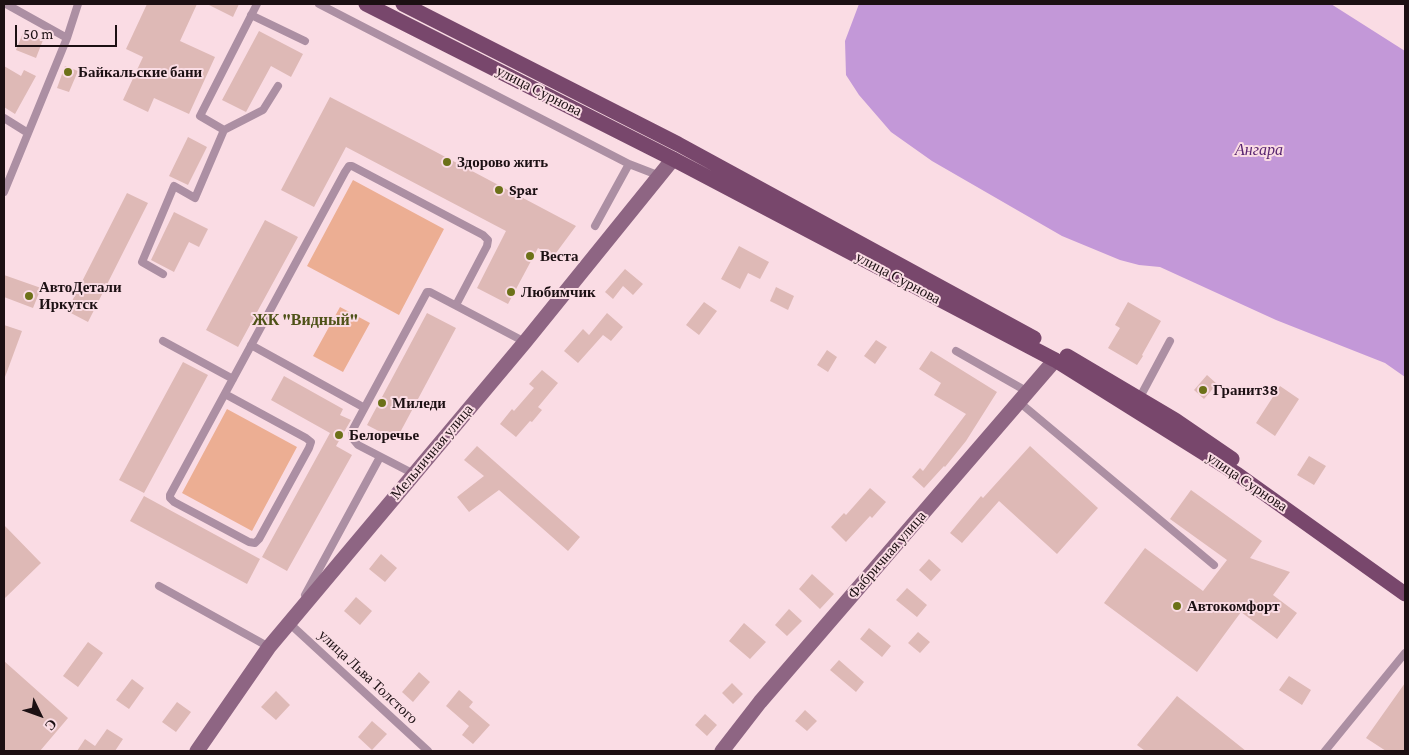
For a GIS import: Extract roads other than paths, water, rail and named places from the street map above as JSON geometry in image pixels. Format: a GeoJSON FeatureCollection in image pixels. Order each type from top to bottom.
{"type":"FeatureCollection","features":[{"type":"Feature","properties":{"kind":"main road","name":"улица Сурнова"},"geometry":{"type":"LineString","coordinates":[[366,4],[673,159],[1055,360],[1237,474],[1405,594]]}},
{"type":"Feature","properties":{"kind":"main road","name":"улица Сурнова"},"geometry":{"type":"LineString","coordinates":[[403,4],[678,144],[1063,354],[1175,420],[1405,581]]}},
{"type":"Feature","properties":{"kind":"street","name":"Мельничная улица"},"geometry":{"type":"LineString","coordinates":[[198,751],[269,647],[525,342],[673,159]]}},
{"type":"Feature","properties":{"kind":"street","name":"Фабричная улица"},"geometry":{"type":"LineString","coordinates":[[722,751],[766,695],[1055,360]]}},
{"type":"Feature","properties":{"kind":"lane"},"geometry":{"type":"LineString","coordinates":[[6,4],[67,38]]}},
{"type":"Feature","properties":{"kind":"lane"},"geometry":{"type":"LineString","coordinates":[[4,192],[67,38],[78,4]]}},
{"type":"Feature","properties":{"kind":"lane"},"geometry":{"type":"LineString","coordinates":[[224,130],[200,116],[257,4]]}},
{"type":"Feature","properties":{"kind":"lane"},"geometry":{"type":"LineString","coordinates":[[319,4],[629,164],[660,176]]}},
{"type":"Feature","properties":{"kind":"lane"},"geometry":{"type":"LineString","coordinates":[[251,15],[305,41]]}},
{"type":"Feature","properties":{"kind":"lane"},"geometry":{"type":"LineString","coordinates":[[163,274],[142,262],[174,186],[195,198],[224,130],[263,110],[278,86]]}},
{"type":"Feature","properties":{"kind":"lane"},"geometry":{"type":"LineString","coordinates":[[4,118],[28,133]]}},
{"type":"Feature","properties":{"kind":"lane"},"geometry":{"type":"LineString","coordinates":[[595,226],[629,164]]}},
{"type":"Feature","properties":{"kind":"lane"},"geometry":{"type":"LineString","coordinates":[[225,394],[311,442],[260,539],[255,543],[249,542],[174,502],[170,498],[172,492],[251,345],[349,166],[483,235],[488,240],[487,246],[456,305]]}},
{"type":"Feature","properties":{"kind":"lane"},"geometry":{"type":"LineString","coordinates":[[414,474],[358,445],[353,439],[352,427],[427,292],[456,305],[525,342]]}},
{"type":"Feature","properties":{"kind":"lane"},"geometry":{"type":"LineString","coordinates":[[164,341],[234,379]]}},
{"type":"Feature","properties":{"kind":"lane"},"geometry":{"type":"LineString","coordinates":[[1139,399],[1170,341]]}},
{"type":"Feature","properties":{"kind":"lane"},"geometry":{"type":"LineString","coordinates":[[251,345],[364,407]]}},
{"type":"Feature","properties":{"kind":"lane"},"geometry":{"type":"LineString","coordinates":[[956,350],[1023,397],[1214,565]]}},
{"type":"Feature","properties":{"kind":"lane"},"geometry":{"type":"LineString","coordinates":[[291,620],[380,456]]}},
{"type":"Feature","properties":{"kind":"lane"},"geometry":{"type":"LineString","coordinates":[[159,586],[269,647]]}},
{"type":"Feature","properties":{"kind":"lane","name":"улица Льва Толстого"},"geometry":{"type":"LineString","coordinates":[[291,620],[428,751]]}},
{"type":"Feature","properties":{"kind":"lane"},"geometry":{"type":"LineString","coordinates":[[1325,751],[1405,653]]}},
{"type":"Feature","properties":{"kind":"water","name":"Ангара"},"geometry":{"type":"Polygon","coordinates":[[[859,4],[1331,4],[1405,51],[1405,377],[1385,363],[1276,320],[1160,267],[1139,265],[1120,260],[1062,236],[932,161],[891,132],[859,95],[846,75],[845,41],[859,4]]]}},
{"type":"Feature","properties":{"kind":"place","name":"Байкальские бани"},"geometry":{"type":"Point","coordinates":[68,72]}},
{"type":"Feature","properties":{"kind":"place","name":"Здорово жить"},"geometry":{"type":"Point","coordinates":[447,162]}},
{"type":"Feature","properties":{"kind":"place","name":"Spar"},"geometry":{"type":"Point","coordinates":[499,190]}},
{"type":"Feature","properties":{"kind":"place","name":"Веста"},"geometry":{"type":"Point","coordinates":[530,256]}},
{"type":"Feature","properties":{"kind":"place","name":"Любимчик"},"geometry":{"type":"Point","coordinates":[511,292]}},
{"type":"Feature","properties":{"kind":"place","name":"АвтоДетали Иркутск"},"geometry":{"type":"Point","coordinates":[29,296]}},
{"type":"Feature","properties":{"kind":"place","name":"Гранит38"},"geometry":{"type":"Point","coordinates":[1203,390]}},
{"type":"Feature","properties":{"kind":"place","name":"Миледи"},"geometry":{"type":"Point","coordinates":[382,403]}},
{"type":"Feature","properties":{"kind":"place","name":"Белоречье"},"geometry":{"type":"Point","coordinates":[339,435]}},
{"type":"Feature","properties":{"kind":"place","name":"Автокомфорт"},"geometry":{"type":"Point","coordinates":[1177,606]}},
{"type":"Feature","properties":{"kind":"district","name":"ЖК \"Видный\""},"geometry":{"type":"Point","coordinates":[305,320]}}]}
